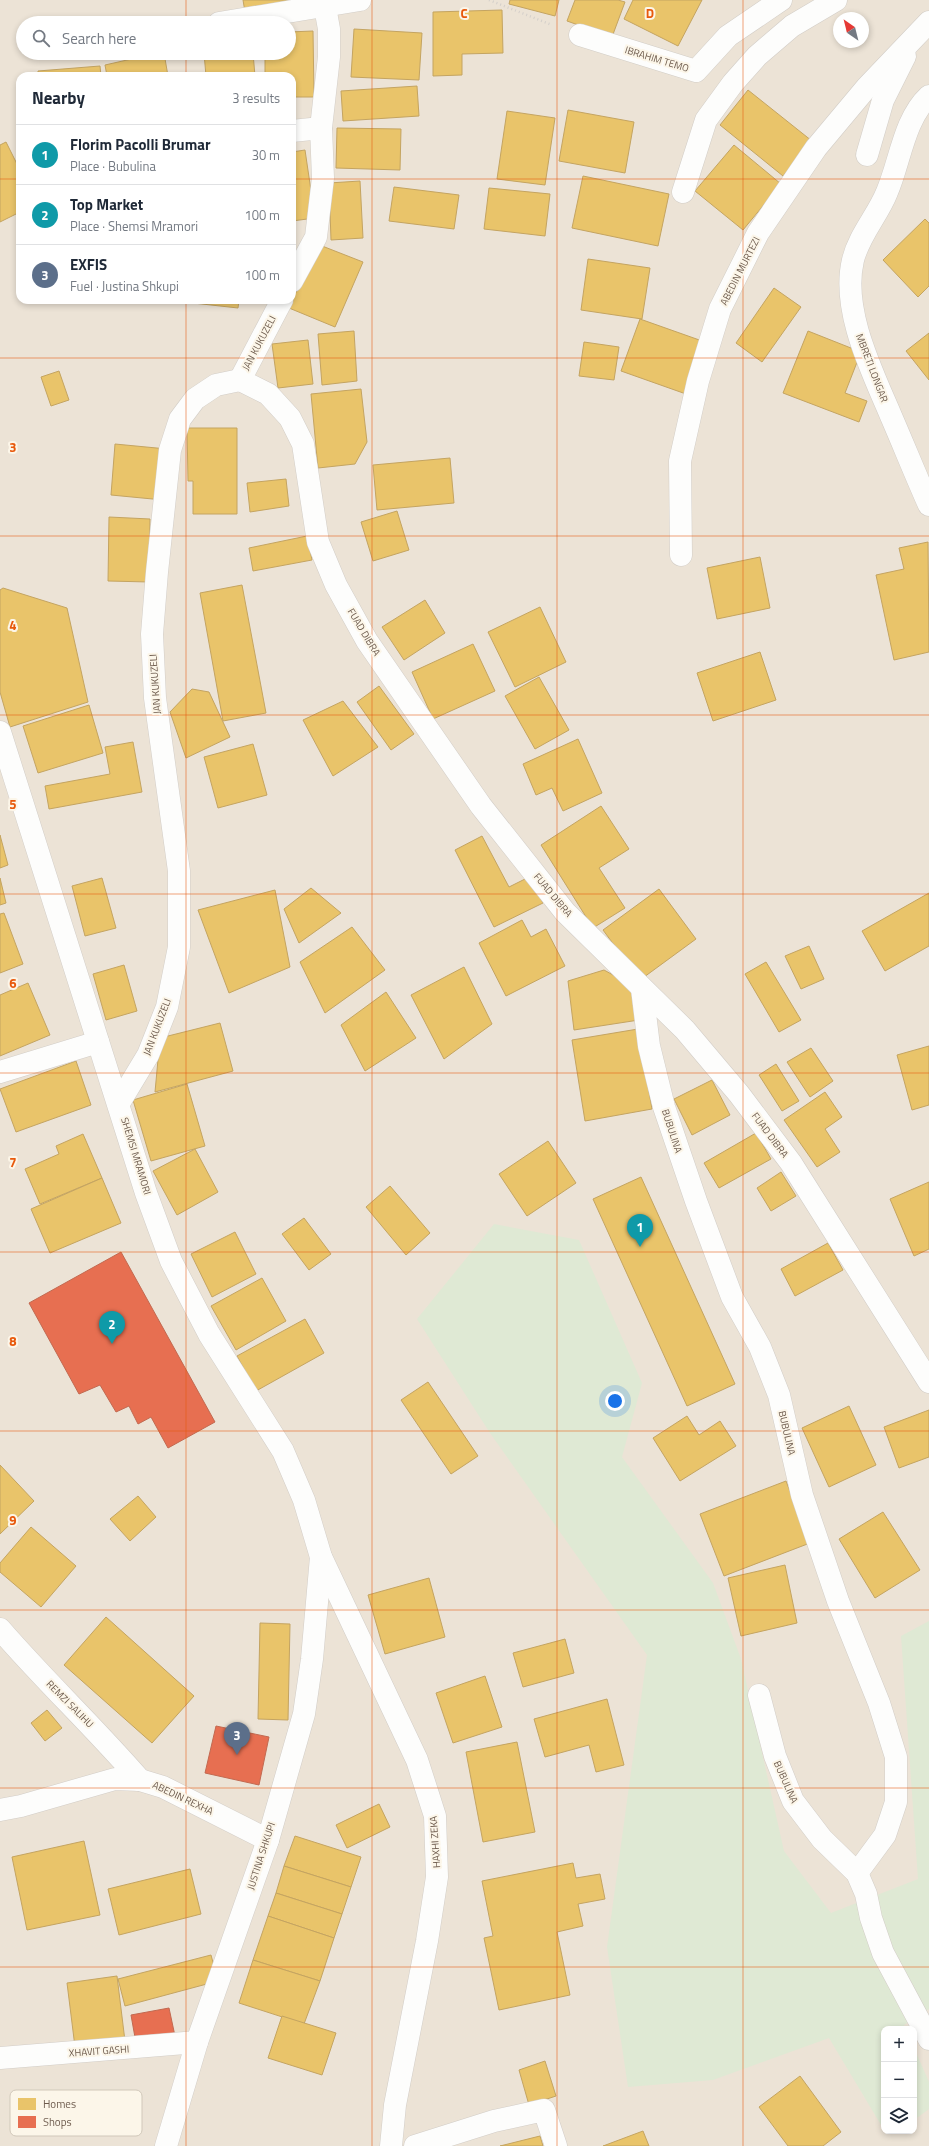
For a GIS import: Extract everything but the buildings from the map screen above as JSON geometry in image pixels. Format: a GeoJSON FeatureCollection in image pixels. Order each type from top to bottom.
{"type":"FeatureCollection","features":[{"type":"Feature","properties":{"kind":"street"},"geometry":{"type":"LineString","coordinates":[[263,16],[360,0]]}},
{"type":"Feature","properties":{"kind":"street","name":"IBRAHIM TEMO"},"geometry":{"type":"LineString","coordinates":[[580,35],[696,71],[728,36],[781,0]]}},
{"type":"Feature","properties":{"kind":"street"},"geometry":{"type":"LineString","coordinates":[[682,192],[706,120],[733,83],[757,56],[792,26],[836,0]]}},
{"type":"Feature","properties":{"kind":"street"},"geometry":{"type":"LineString","coordinates":[[296,274],[316,237],[323,178],[320,128],[329,57],[329,29],[325,6]]}},
{"type":"Feature","properties":{"kind":"street","name":"ABEDIN MURTEZI"},"geometry":{"type":"LineString","coordinates":[[867,155],[883,100],[922,29]]}},
{"type":"Feature","properties":{"kind":"street","name":"ABEDIN MURTEZI"},"geometry":{"type":"LineString","coordinates":[[681,555],[680,461],[698,381],[720,309],[758,233],[816,148],[867,87],[922,29]]}},
{"type":"Feature","properties":{"kind":"street","name":"MBRETI LONGAR"},"geometry":{"type":"LineString","coordinates":[[926,96],[897,160],[887,192],[853,259],[851,292],[858,336],[929,505]]}},
{"type":"Feature","properties":{"kind":"street"},"geometry":{"type":"LineString","coordinates":[[296,131],[320,128]]}},
{"type":"Feature","properties":{"kind":"street","name":"JAN KUKUZELI"},"geometry":{"type":"LineString","coordinates":[[119,1102],[148,1055],[168,1007],[179,947],[179,870],[155,698],[152,634],[170,450],[180,419],[196,399],[216,385],[240,380],[280,304]]}},
{"type":"Feature","properties":{"kind":"street","name":"FUAD DIBRA"},"geometry":{"type":"LineString","coordinates":[[240,380],[268,394],[290,418],[303,444],[318,542],[336,584],[367,641],[481,806],[565,912],[685,1030],[739,1094],[791,1163],[929,1382]]}},
{"type":"Feature","properties":{"kind":"street","name":"SHEMSI MRAMORI"},"geometry":{"type":"LineString","coordinates":[[0,732],[98,1042],[119,1102],[146,1193],[171,1261],[209,1334],[283,1451],[304,1500],[321,1557]]}},
{"type":"Feature","properties":{"kind":"street","name":"BUBULINA"},"geometry":{"type":"LineString","coordinates":[[642,989],[649,1046],[664,1107],[696,1201],[732,1297],[760,1347],[779,1395],[802,1495],[838,1601],[879,1703],[896,1757],[896,1802],[885,1835],[857,1873]]}},
{"type":"Feature","properties":{"kind":"street"},"geometry":{"type":"LineString","coordinates":[[0,1072],[98,1042]]}},
{"type":"Feature","properties":{"kind":"street","name":"JUSTINA SHKUPI"},"geometry":{"type":"LineString","coordinates":[[166,2146],[197,2042],[268,1840],[304,1714],[312,1659],[321,1557]]}},
{"type":"Feature","properties":{"kind":"street","name":"HAXHI ZEKA"},"geometry":{"type":"LineString","coordinates":[[321,1557],[417,1760],[435,1816],[437,1877],[427,1941],[395,2105],[391,2146]]}},
{"type":"Feature","properties":{"kind":"street","name":"REMZI SALIHU"},"geometry":{"type":"LineString","coordinates":[[0,1629],[27,1660],[100,1734],[140,1780]]}},
{"type":"Feature","properties":{"kind":"street","name":"BUBULINA"},"geometry":{"type":"LineString","coordinates":[[759,1695],[775,1756],[793,1802],[822,1839],[857,1873],[866,1894],[871,1918],[883,1953],[929,2039]]}},
{"type":"Feature","properties":{"kind":"street","name":"ABEDIN REXHA"},"geometry":{"type":"LineString","coordinates":[[0,1810],[21,1806],[115,1778],[140,1780],[163,1786],[268,1840]]}},
{"type":"Feature","properties":{"kind":"street","name":"XHAVIT GASHI"},"geometry":{"type":"LineString","coordinates":[[0,2058],[197,2042]]}},
{"type":"Feature","properties":{"kind":"street"},"geometry":{"type":"LineString","coordinates":[[414,2146],[494,2121],[544,2110],[556,2146]]}},
{"type":"Feature","properties":{"kind":"path"},"geometry":{"type":"LineString","coordinates":[[489,0],[580,35]]}},
{"type":"Feature","properties":{"kind":"shaded area"},"geometry":{"type":"Polygon","coordinates":[[[0,0],[929,0],[929,2146],[0,2146],[0,0]]]}},
{"type":"Feature","properties":{"kind":"green space"},"geometry":{"type":"Polygon","coordinates":[[[494,1224],[579,1240],[642,1383],[622,1457],[713,1583],[741,1659],[784,1851],[831,1913],[918,1879],[901,1636],[929,1621],[929,2009],[904,2026],[881,2026],[881,2125],[829,2038],[713,2080],[628,2087],[607,1947],[647,1655],[490,1433],[417,1319],[494,1224]]]}},
{"type":"Feature","properties":{"kind":"green space"},"geometry":{"type":"Polygon","coordinates":[[[917,2055],[929,2082],[929,2109],[917,2118],[917,2055]]]}},
{"type":"Feature","properties":{"kind":"place","name":"Florim Pacolli Brumar"},"geometry":{"type":"Point","coordinates":[640,1247]}},
{"type":"Feature","properties":{"kind":"place","name":"Top Market"},"geometry":{"type":"Point","coordinates":[112,1344]}},
{"type":"Feature","properties":{"kind":"place","name":"EXFIS"},"geometry":{"type":"Point","coordinates":[237,1755]}}]}
